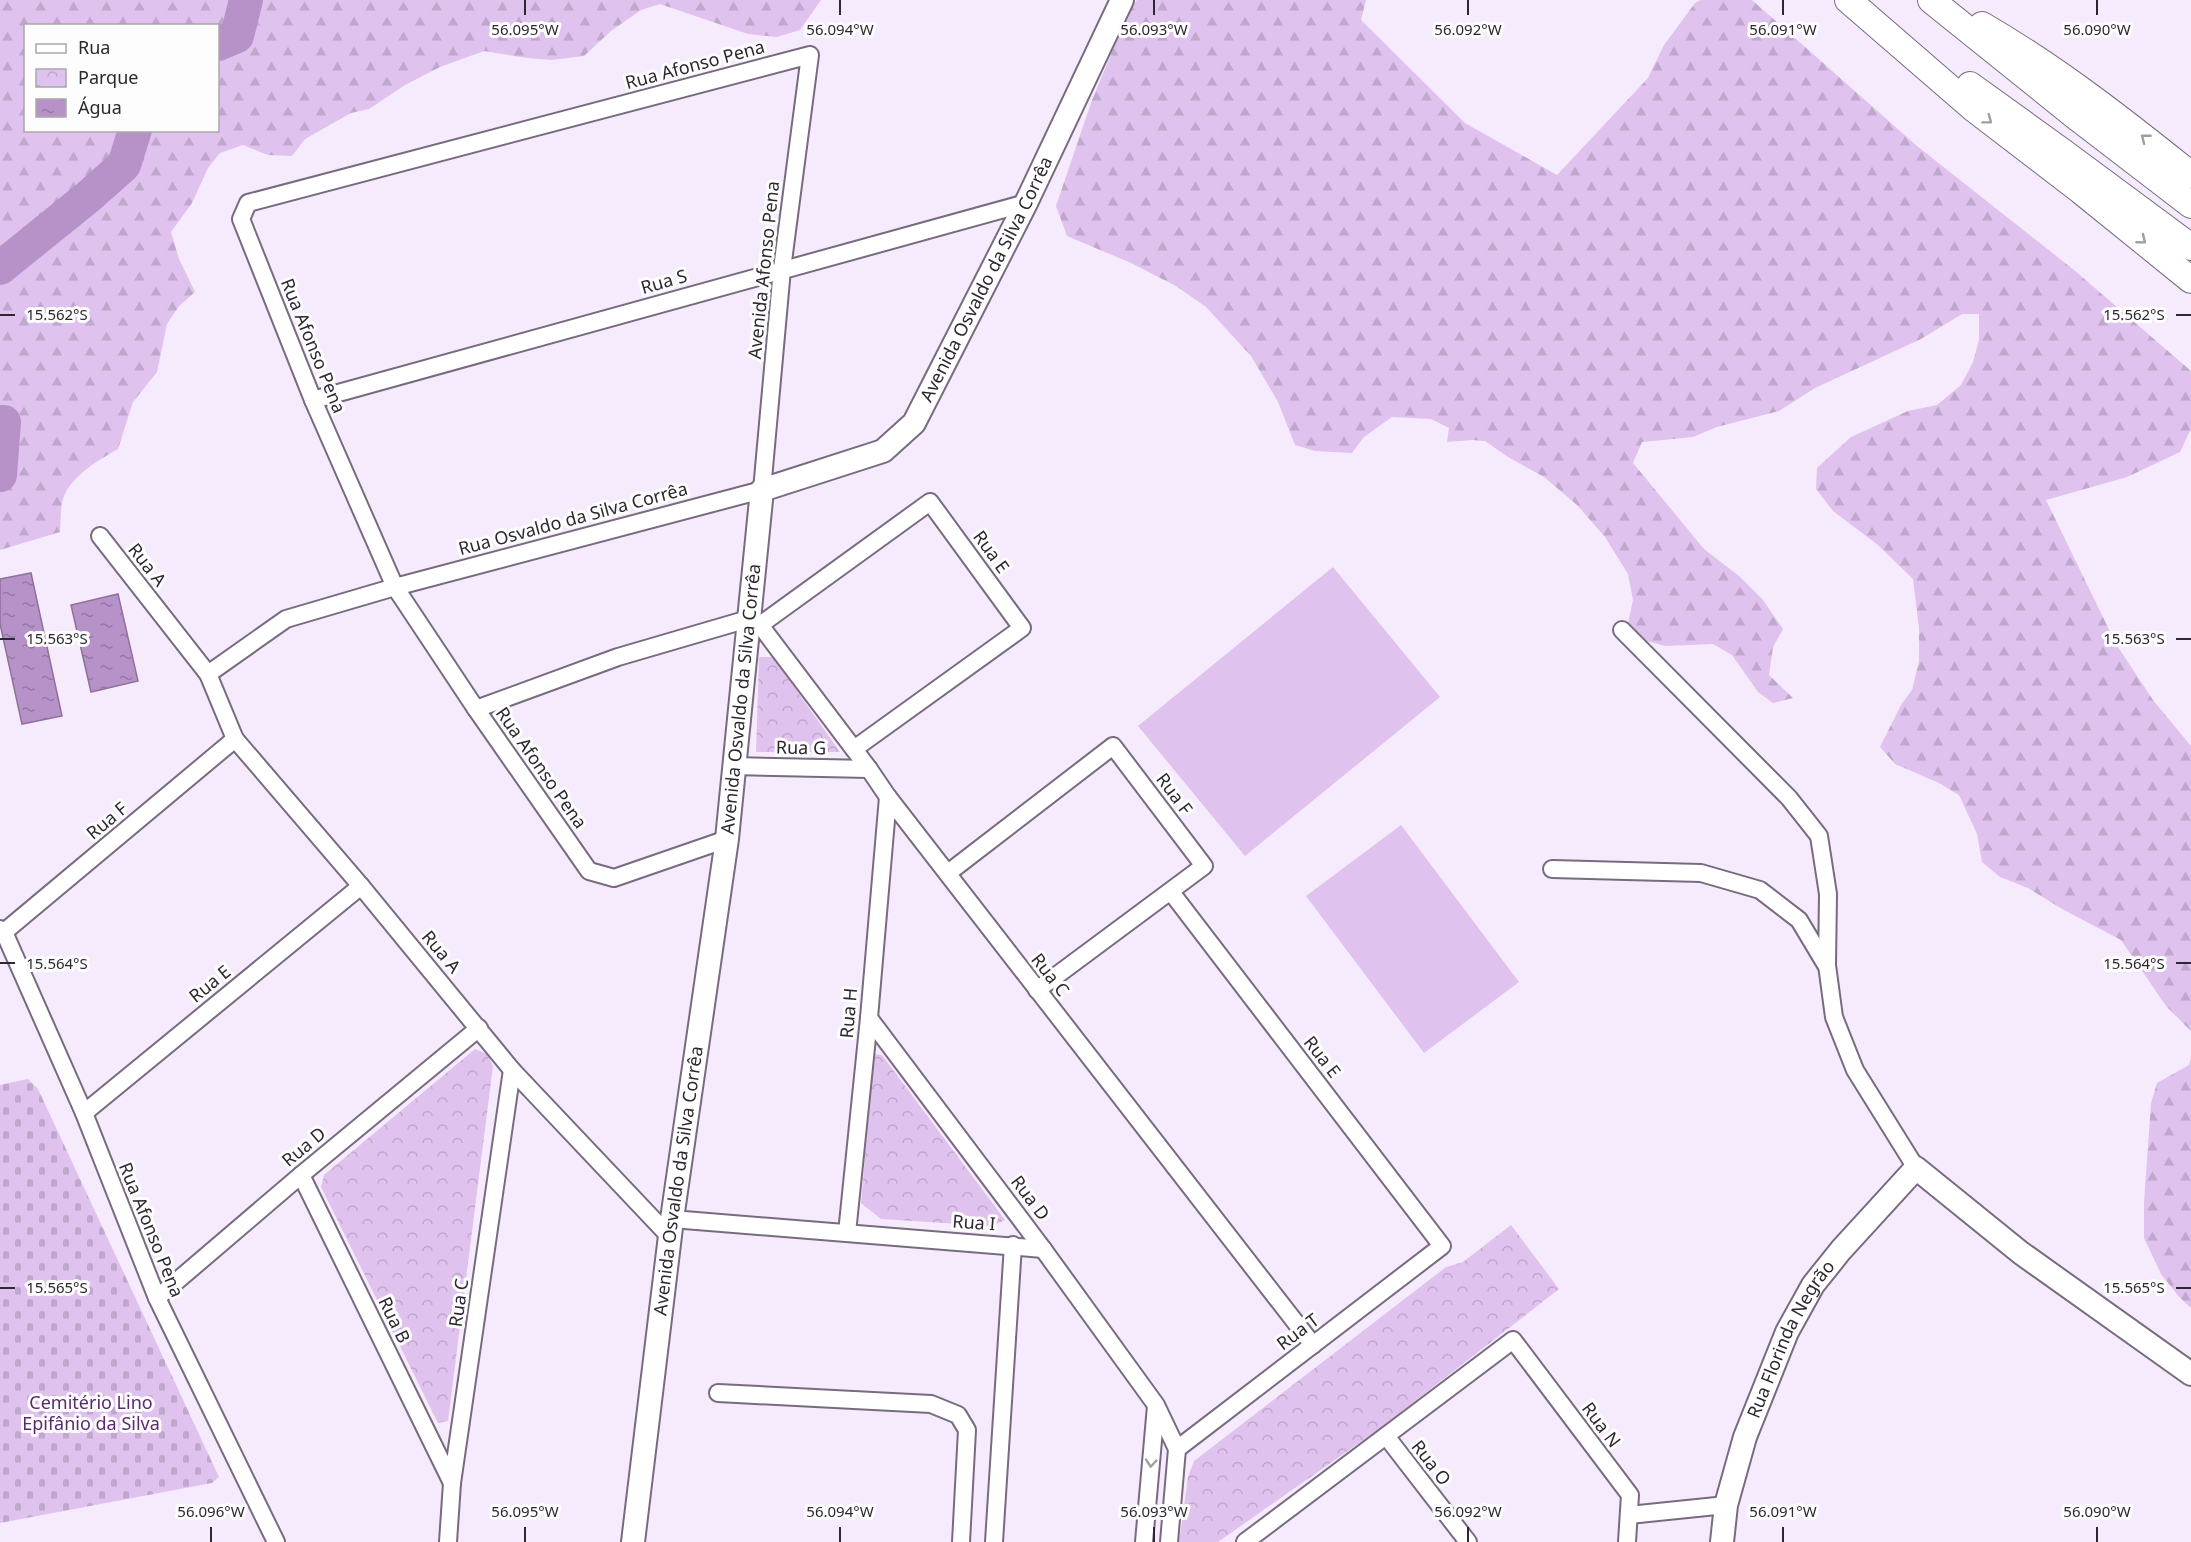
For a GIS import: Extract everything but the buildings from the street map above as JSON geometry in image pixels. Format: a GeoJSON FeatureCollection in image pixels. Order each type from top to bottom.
{"type":"FeatureCollection","features":[{"type":"Feature","properties":{"kind":"main road"},"geometry":{"type":"LineString","coordinates":[[1849,0],[2063,152],[2191,248]]}},
{"type":"Feature","properties":{"kind":"main road"},"geometry":{"type":"LineString","coordinates":[[1849,0],[1974,109],[2081,191],[2191,280]]}},
{"type":"Feature","properties":{"kind":"main road"},"geometry":{"type":"LineString","coordinates":[[1931,0],[2079,119],[2191,205]]}},
{"type":"Feature","properties":{"kind":"main road"},"geometry":{"type":"LineString","coordinates":[[1931,0],[1966,15],[2027,51],[2114,114],[2191,175]]}},
{"type":"Feature","properties":{"kind":"street","name":"Avenida Osvaldo da Silva Corrêa"},"geometry":{"type":"LineString","coordinates":[[633,1542],[671,1228],[727,839],[733,766],[754,622],[762,490],[883,452],[914,423],[1026,203],[1122,0]]}},
{"type":"Feature","properties":{"kind":"street","name":"Avenida Afonso Pena"},"geometry":{"type":"LineString","coordinates":[[762,490],[782,269],[810,55]]}},
{"type":"Feature","properties":{"kind":"street","name":"Rua Afonso Pena"},"geometry":{"type":"LineString","coordinates":[[727,839],[614,878],[589,871],[476,709],[395,587],[313,400],[241,219],[248,203],[810,55]]}},
{"type":"Feature","properties":{"kind":"street","name":"Rua S"},"geometry":{"type":"LineString","coordinates":[[313,400],[1026,203]]}},
{"type":"Feature","properties":{"kind":"street","name":"Rua Osvaldo da Silva Corrêa"},"geometry":{"type":"LineString","coordinates":[[395,587],[762,490]]}},
{"type":"Feature","properties":{"kind":"street","name":"Rua E"},"geometry":{"type":"LineString","coordinates":[[754,622],[930,502],[1022,628],[854,749]]}},
{"type":"Feature","properties":{"kind":"street","name":"Rua A"},"geometry":{"type":"LineString","coordinates":[[100,536],[208,674],[236,739],[361,886],[512,1070],[671,1228]]}},
{"type":"Feature","properties":{"kind":"street"},"geometry":{"type":"LineString","coordinates":[[208,674],[286,618],[395,587]]}},
{"type":"Feature","properties":{"kind":"street"},"geometry":{"type":"LineString","coordinates":[[476,709],[618,657],[754,622]]}},
{"type":"Feature","properties":{"kind":"street","name":"Rua C"},"geometry":{"type":"LineString","coordinates":[[754,622],[1313,1345]]}},
{"type":"Feature","properties":{"kind":"street"},"geometry":{"type":"LineString","coordinates":[[1622,630],[1789,798],[1819,836],[1828,894],[1827,965],[1834,1017],[1855,1070],[1916,1168],[2021,1253],[2191,1374]]}},
{"type":"Feature","properties":{"kind":"street","name":"Rua F"},"geometry":{"type":"LineString","coordinates":[[2,930],[236,739]]}},
{"type":"Feature","properties":{"kind":"street","name":"Rua F"},"geometry":{"type":"LineString","coordinates":[[948,873],[1113,746],[1204,866],[1037,990]]}},
{"type":"Feature","properties":{"kind":"street","name":"Rua G"},"geometry":{"type":"LineString","coordinates":[[733,766],[869,769]]}},
{"type":"Feature","properties":{"kind":"street","name":"Rua H"},"geometry":{"type":"LineString","coordinates":[[847,1233],[888,797]]}},
{"type":"Feature","properties":{"kind":"street"},"geometry":{"type":"LineString","coordinates":[[1552,869],[1701,873],[1760,890],[1799,920],[1827,965]]}},
{"type":"Feature","properties":{"kind":"street","name":"Rua E"},"geometry":{"type":"LineString","coordinates":[[84,1113],[361,886]]}},
{"type":"Feature","properties":{"kind":"street","name":"Rua E"},"geometry":{"type":"LineString","coordinates":[[1171,892],[1442,1246]]}},
{"type":"Feature","properties":{"kind":"street","name":"Rua Afonso Pena"},"geometry":{"type":"LineString","coordinates":[[2,930],[84,1113],[156,1298],[276,1542]]}},
{"type":"Feature","properties":{"kind":"street","name":"Rua D"},"geometry":{"type":"LineString","coordinates":[[869,1018],[1043,1248],[1156,1405],[1177,1449]]}},
{"type":"Feature","properties":{"kind":"street","name":"Rua D"},"geometry":{"type":"LineString","coordinates":[[156,1298],[301,1174],[479,1028]]}},
{"type":"Feature","properties":{"kind":"street","name":"Rua C"},"geometry":{"type":"LineString","coordinates":[[448,1542],[452,1483],[512,1070]]}},
{"type":"Feature","properties":{"kind":"street","name":"Rua Florinda Negrão"},"geometry":{"type":"LineString","coordinates":[[1722,1542],[1726,1505],[1750,1426],[1787,1332],[1813,1284],[1916,1168]]}},
{"type":"Feature","properties":{"kind":"street","name":"Rua B"},"geometry":{"type":"LineString","coordinates":[[301,1174],[452,1483]]}},
{"type":"Feature","properties":{"kind":"street","name":"Rua I"},"geometry":{"type":"LineString","coordinates":[[671,1228],[847,1233],[1013,1245],[994,1542]]}},
{"type":"Feature","properties":{"kind":"street"},"geometry":{"type":"LineString","coordinates":[[1013,1245],[1043,1248]]}},
{"type":"Feature","properties":{"kind":"street","name":"Rua T"},"geometry":{"type":"LineString","coordinates":[[1177,1449],[1442,1246]]}},
{"type":"Feature","properties":{"kind":"street","name":"Rua N"},"geometry":{"type":"LineString","coordinates":[[1386,1436],[1513,1340],[1630,1495],[1626,1542]]}},
{"type":"Feature","properties":{"kind":"street"},"geometry":{"type":"LineString","coordinates":[[718,1393],[931,1404],[958,1415],[967,1430],[961,1542]]}},
{"type":"Feature","properties":{"kind":"street"},"geometry":{"type":"LineString","coordinates":[[1144,1542],[1156,1405]]}},
{"type":"Feature","properties":{"kind":"street"},"geometry":{"type":"LineString","coordinates":[[1245,1542],[1267,1536],[1386,1436]]}},
{"type":"Feature","properties":{"kind":"street","name":"Rua O"},"geometry":{"type":"LineString","coordinates":[[1386,1436],[1468,1542]]}},
{"type":"Feature","properties":{"kind":"street"},"geometry":{"type":"LineString","coordinates":[[1168,1542],[1177,1449]]}},
{"type":"Feature","properties":{"kind":"street"},"geometry":{"type":"LineString","coordinates":[[1629,1515],[1726,1505]]}},
{"type":"Feature","properties":{"kind":"green space"},"geometry":{"type":"Polygon","coordinates":[[[0,0],[821,0],[800,30],[777,37],[748,34],[660,4],[641,10],[611,31],[584,56],[551,60],[484,51],[440,67],[405,85],[369,109],[351,113],[305,139],[292,156],[268,155],[243,145],[220,153],[208,168],[192,203],[171,232],[179,259],[195,292],[179,306],[167,324],[157,372],[133,402],[118,449],[86,469],[67,491],[62,503],[60,532],[0,550],[0,0]]]}},
{"type":"Feature","properties":{"kind":"green space"},"geometry":{"type":"Polygon","coordinates":[[[1137,0],[1366,0],[1361,20],[1465,123],[1557,175],[1648,78],[1664,45],[1695,3],[1701,0],[1752,0],[1917,146],[2074,270],[2191,371],[2191,429],[2180,452],[2127,477],[2046,500],[2116,644],[2153,700],[2191,746],[2191,1031],[2166,1006],[2121,940],[2028,888],[2000,877],[1982,862],[1977,834],[1959,795],[1939,783],[1895,764],[1880,747],[1901,705],[1912,690],[1919,661],[1919,628],[1913,579],[1878,545],[1833,511],[1816,489],[1817,468],[1851,437],[1908,411],[1937,405],[1961,385],[1973,362],[1979,340],[1979,314],[1962,314],[1921,339],[1815,388],[1779,411],[1717,427],[1693,437],[1642,442],[1633,463],[1704,549],[1739,576],[1763,600],[1783,629],[1773,647],[1769,675],[1793,698],[1773,703],[1758,692],[1732,655],[1713,644],[1665,646],[1647,641],[1628,623],[1633,600],[1628,574],[1605,537],[1577,505],[1544,477],[1485,441],[1447,442],[1449,428],[1431,419],[1392,417],[1364,437],[1352,453],[1315,451],[1295,445],[1278,402],[1251,356],[1206,307],[1176,286],[1131,263],[1067,236],[1056,206],[1092,100],[1129,11],[1137,0]]]}},
{"type":"Feature","properties":{"kind":"green space"},"geometry":{"type":"Polygon","coordinates":[[[1333,567],[1440,697],[1245,856],[1138,726],[1333,567]]]}},
{"type":"Feature","properties":{"kind":"green space"},"geometry":{"type":"Polygon","coordinates":[[[759,657],[773,657],[840,752],[756,752],[759,657]]]}},
{"type":"Feature","properties":{"kind":"green space"},"geometry":{"type":"Polygon","coordinates":[[[1401,825],[1519,982],[1424,1053],[1306,896],[1401,825]]]}},
{"type":"Feature","properties":{"kind":"green space"},"geometry":{"type":"Polygon","coordinates":[[[475,1049],[487,1054],[493,1066],[448,1421],[438,1423],[321,1187],[324,1175],[475,1049]]]}},
{"type":"Feature","properties":{"kind":"green space"},"geometry":{"type":"Polygon","coordinates":[[[874,1054],[882,1055],[1005,1220],[992,1226],[881,1219],[861,1203],[874,1054]]]}},
{"type":"Feature","properties":{"kind":"green space"},"geometry":{"type":"Polygon","coordinates":[[[2191,1058],[2191,1308],[2161,1274],[2144,1238],[2144,1202],[2151,1103],[2157,1083],[2189,1065],[2191,1058]]]}},
{"type":"Feature","properties":{"kind":"green space","name":"Cemitério Lino Epifânio da Silva"},"geometry":{"type":"Polygon","coordinates":[[[28,1079],[38,1089],[219,1477],[212,1483],[0,1523],[0,1085],[28,1079]]]}},
{"type":"Feature","properties":{"kind":"green space"},"geometry":{"type":"Polygon","coordinates":[[[1511,1225],[1559,1289],[1379,1429],[1218,1542],[1179,1542],[1188,1477],[1194,1461],[1446,1267],[1463,1262],[1511,1225]]]}},
{"type":"Feature","properties":{"kind":"water"},"geometry":{"type":"Polygon","coordinates":[[[31,573],[62,716],[22,724],[0,624],[0,579],[31,573]]]}},
{"type":"Feature","properties":{"kind":"water"},"geometry":{"type":"Polygon","coordinates":[[[118,594],[138,681],[91,692],[71,605],[118,594]]]}},
{"type":"Feature","properties":{"kind":"waterway"},"geometry":{"type":"LineString","coordinates":[[219,44],[237,36],[246,0]]}},
{"type":"Feature","properties":{"kind":"waterway"},"geometry":{"type":"LineString","coordinates":[[0,268],[124,165],[134,132]]}},
{"type":"Feature","properties":{"kind":"waterway"},"geometry":{"type":"LineString","coordinates":[[0,422],[4,422],[0,475]]}}]}
